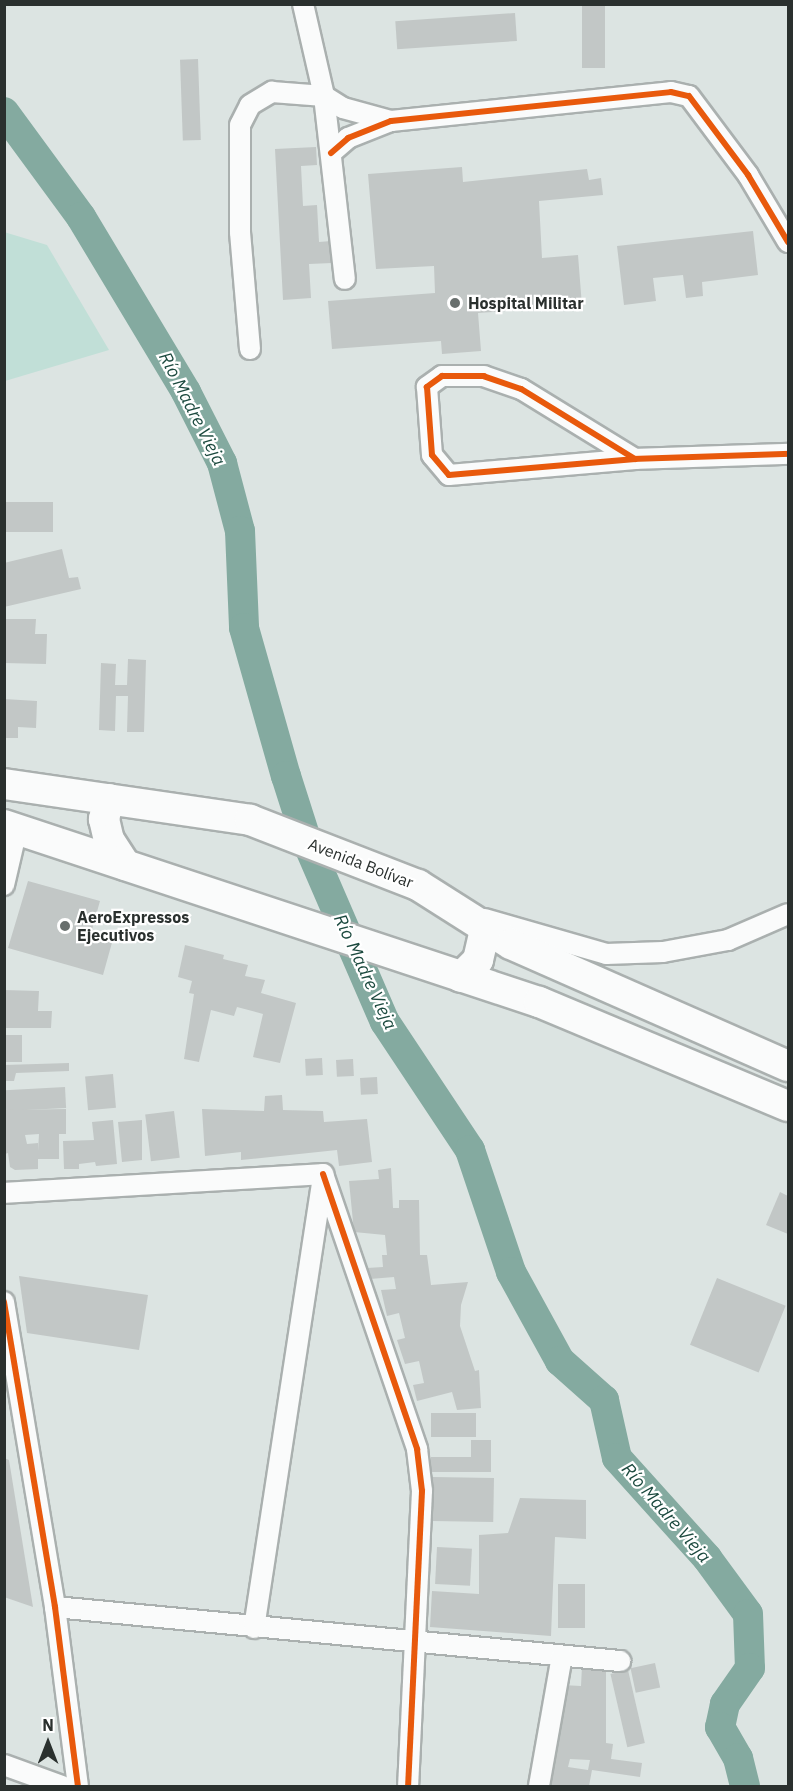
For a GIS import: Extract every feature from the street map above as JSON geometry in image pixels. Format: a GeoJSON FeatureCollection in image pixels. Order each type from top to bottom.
{"type":"FeatureCollection","features":[{"type":"Feature","properties":{"kind":"main road","name":"Avenida Bolívar"},"geometry":{"type":"LineString","coordinates":[[4,784],[114,798],[250,820],[418,885],[511,944],[702,1031],[789,1066]]}},
{"type":"Feature","properties":{"kind":"main road"},"geometry":{"type":"LineString","coordinates":[[114,798],[104,819],[109,840],[125,865]]}},
{"type":"Feature","properties":{"kind":"main road"},"geometry":{"type":"LineString","coordinates":[[11,827],[177,884],[539,1002],[789,1106]]}},
{"type":"Feature","properties":{"kind":"main road"},"geometry":{"type":"LineString","coordinates":[[461,977],[478,960],[474,922]]}},
{"type":"Feature","properties":{"kind":"street"},"geometry":{"type":"LineString","coordinates":[[303,4],[324,96],[345,279]]}},
{"type":"Feature","properties":{"kind":"street"},"geometry":{"type":"LineString","coordinates":[[250,349],[240,232],[240,125],[250,105],[272,92],[324,96],[343,108],[391,121]]}},
{"type":"Feature","properties":{"kind":"street"},"geometry":{"type":"LineString","coordinates":[[331,153],[348,138],[391,121],[651,92],[689,96],[748,175],[789,242]]}},
{"type":"Feature","properties":{"kind":"street"},"geometry":{"type":"LineString","coordinates":[[635,459],[521,388],[484,376],[442,376],[427,387],[432,455],[449,475],[635,459],[789,454]]}},
{"type":"Feature","properties":{"kind":"street"},"geometry":{"type":"LineString","coordinates":[[4,885],[11,827]]}},
{"type":"Feature","properties":{"kind":"street"},"geometry":{"type":"LineString","coordinates":[[474,922],[606,954],[663,952],[728,940],[789,914]]}},
{"type":"Feature","properties":{"kind":"street"},"geometry":{"type":"LineString","coordinates":[[4,1193],[324,1174]]}},
{"type":"Feature","properties":{"kind":"street"},"geometry":{"type":"LineString","coordinates":[[254,1628],[324,1174]]}},
{"type":"Feature","properties":{"kind":"street"},"geometry":{"type":"LineString","coordinates":[[324,1174],[417,1449],[422,1491],[408,1786]]}},
{"type":"Feature","properties":{"kind":"street"},"geometry":{"type":"LineString","coordinates":[[4,1302],[55,1607],[78,1786]]}},
{"type":"Feature","properties":{"kind":"street"},"geometry":{"type":"LineString","coordinates":[[55,1607],[620,1662]]}},
{"type":"Feature","properties":{"kind":"street"},"geometry":{"type":"LineString","coordinates":[[539,1786],[562,1656]]}},
{"type":"Feature","properties":{"kind":"street"},"geometry":{"type":"LineString","coordinates":[[4,1764],[62,1786]]}},
{"type":"Feature","properties":{"kind":"green space"},"geometry":{"type":"Polygon","coordinates":[[[4,232],[47,245],[109,350],[5,381],[4,232]]]}},
{"type":"Feature","properties":{"kind":"building"},"geometry":{"type":"Polygon","coordinates":[[[582,4],[605,4],[605,68],[582,68],[582,4]]]}},
{"type":"Feature","properties":{"kind":"building"},"geometry":{"type":"Polygon","coordinates":[[[515,13],[517,41],[397,49],[395,21],[515,13]]]}},
{"type":"Feature","properties":{"kind":"building"},"geometry":{"type":"Polygon","coordinates":[[[198,59],[201,140],[183,141],[180,60],[198,59]]]}},
{"type":"Feature","properties":{"kind":"building"},"geometry":{"type":"Polygon","coordinates":[[[316,147],[317,165],[301,166],[303,206],[317,205],[319,242],[331,241],[332,263],[309,264],[311,298],[283,300],[275,149],[316,147]]]}},
{"type":"Feature","properties":{"kind":"building"},"geometry":{"type":"Polygon","coordinates":[[[462,167],[463,182],[587,169],[589,180],[601,178],[603,195],[539,201],[542,258],[578,255],[582,306],[478,313],[481,351],[442,354],[441,341],[332,349],[328,301],[435,293],[434,266],[376,269],[368,174],[462,167]]]}},
{"type":"Feature","properties":{"kind":"building"},"geometry":{"type":"Polygon","coordinates":[[[753,231],[758,275],[702,282],[703,296],[686,298],[683,275],[653,278],[656,301],[624,305],[617,246],[753,231]]]}},
{"type":"Feature","properties":{"kind":"building"},"geometry":{"type":"Polygon","coordinates":[[[4,502],[53,502],[53,532],[4,532],[4,502]]]}},
{"type":"Feature","properties":{"kind":"building"},"geometry":{"type":"Polygon","coordinates":[[[62,549],[69,578],[78,577],[81,589],[4,607],[4,563],[62,549]]]}},
{"type":"Feature","properties":{"kind":"building"},"geometry":{"type":"Polygon","coordinates":[[[4,619],[36,619],[35,634],[47,634],[46,664],[4,663],[4,619]]]}},
{"type":"Feature","properties":{"kind":"building"},"geometry":{"type":"Polygon","coordinates":[[[128,659],[146,660],[144,732],[127,732],[128,696],[116,696],[115,731],[99,730],[101,663],[116,664],[115,685],[127,685],[128,659]]]}},
{"type":"Feature","properties":{"kind":"building"},"geometry":{"type":"Polygon","coordinates":[[[4,699],[37,701],[36,728],[18,727],[18,738],[4,738],[4,699]]]}},
{"type":"Feature","properties":{"kind":"building"},"geometry":{"type":"Polygon","coordinates":[[[28,881],[100,901],[91,933],[113,939],[103,975],[8,948],[28,881]]]}},
{"type":"Feature","properties":{"kind":"building"},"geometry":{"type":"Polygon","coordinates":[[[185,945],[224,955],[223,959],[248,965],[245,976],[265,980],[261,993],[296,1003],[280,1063],[253,1057],[263,1014],[237,1007],[234,1016],[211,1010],[199,1062],[184,1059],[194,994],[189,993],[192,981],[178,977],[185,945]]]}},
{"type":"Feature","properties":{"kind":"building"},"geometry":{"type":"Polygon","coordinates":[[[4,990],[39,991],[38,1011],[52,1011],[51,1028],[4,1028],[4,990]]]}},
{"type":"Feature","properties":{"kind":"building"},"geometry":{"type":"Polygon","coordinates":[[[4,1035],[22,1035],[22,1062],[4,1062],[4,1035]]]}},
{"type":"Feature","properties":{"kind":"building"},"geometry":{"type":"Polygon","coordinates":[[[322,1058],[323,1075],[306,1076],[305,1059],[322,1058]]]}},
{"type":"Feature","properties":{"kind":"building"},"geometry":{"type":"Polygon","coordinates":[[[353,1059],[354,1076],[337,1077],[336,1060],[353,1059]]]}},
{"type":"Feature","properties":{"kind":"building"},"geometry":{"type":"Polygon","coordinates":[[[69,1063],[69,1071],[16,1073],[14,1081],[4,1081],[4,1065],[69,1063]]]}},
{"type":"Feature","properties":{"kind":"building"},"geometry":{"type":"Polygon","coordinates":[[[113,1074],[116,1108],[88,1110],[85,1076],[113,1074]]]}},
{"type":"Feature","properties":{"kind":"building"},"geometry":{"type":"Polygon","coordinates":[[[377,1077],[378,1094],[361,1095],[360,1078],[377,1077]]]}},
{"type":"Feature","properties":{"kind":"building"},"geometry":{"type":"Polygon","coordinates":[[[65,1087],[66,1108],[6,1111],[5,1090],[65,1087]]]}},
{"type":"Feature","properties":{"kind":"building"},"geometry":{"type":"Polygon","coordinates":[[[282,1095],[283,1110],[323,1111],[324,1122],[367,1119],[372,1162],[339,1166],[337,1150],[241,1160],[241,1152],[205,1156],[202,1109],[264,1111],[265,1096],[282,1095]]]}},
{"type":"Feature","properties":{"kind":"building"},"geometry":{"type":"Polygon","coordinates":[[[66,1109],[66,1134],[59,1134],[59,1159],[38,1159],[38,1169],[15,1170],[10,1167],[8,1153],[5,1154],[4,1110],[66,1109]],[[39,1134],[25,1135],[27,1144],[38,1143],[38,1151],[39,1134]]]}},
{"type":"Feature","properties":{"kind":"building"},"geometry":{"type":"Polygon","coordinates":[[[174,1111],[180,1158],[151,1161],[145,1115],[174,1111]]]}},
{"type":"Feature","properties":{"kind":"building"},"geometry":{"type":"Polygon","coordinates":[[[113,1120],[117,1164],[96,1166],[95,1162],[79,1164],[79,1169],[64,1169],[63,1141],[94,1140],[92,1122],[113,1120]]]}},
{"type":"Feature","properties":{"kind":"building"},"geometry":{"type":"Polygon","coordinates":[[[142,1120],[142,1160],[122,1162],[118,1122],[142,1120]]]}},
{"type":"Feature","properties":{"kind":"building"},"geometry":{"type":"Polygon","coordinates":[[[391,1168],[393,1208],[399,1208],[399,1200],[419,1200],[420,1255],[427,1255],[431,1285],[468,1282],[461,1305],[460,1326],[475,1371],[479,1370],[481,1408],[457,1410],[452,1392],[417,1401],[413,1385],[424,1383],[419,1361],[405,1364],[397,1340],[405,1338],[399,1313],[387,1316],[381,1290],[396,1289],[394,1277],[370,1279],[367,1268],[383,1267],[382,1255],[387,1255],[385,1235],[354,1232],[349,1181],[379,1179],[378,1170],[391,1168]]]}},
{"type":"Feature","properties":{"kind":"building"},"geometry":{"type":"Polygon","coordinates":[[[780,1192],[788,1196],[788,1234],[766,1225],[780,1192]]]}},
{"type":"Feature","properties":{"kind":"building"},"geometry":{"type":"Polygon","coordinates":[[[19,1276],[148,1295],[139,1350],[27,1333],[19,1276]]]}},
{"type":"Feature","properties":{"kind":"building"},"geometry":{"type":"Polygon","coordinates":[[[717,1278],[786,1306],[759,1372],[690,1345],[717,1278]]]}},
{"type":"Feature","properties":{"kind":"building"},"geometry":{"type":"Polygon","coordinates":[[[431,1413],[476,1413],[476,1437],[431,1437],[431,1413]]]}},
{"type":"Feature","properties":{"kind":"building"},"geometry":{"type":"Polygon","coordinates":[[[471,1440],[491,1440],[491,1472],[431,1472],[431,1457],[471,1457],[471,1440]]]}},
{"type":"Feature","properties":{"kind":"building"},"geometry":{"type":"Polygon","coordinates":[[[4,1458],[9,1460],[33,1607],[4,1597],[4,1458]]]}},
{"type":"Feature","properties":{"kind":"building"},"geometry":{"type":"Polygon","coordinates":[[[433,1477],[494,1478],[493,1522],[432,1521],[433,1477]]]}},
{"type":"Feature","properties":{"kind":"building"},"geometry":{"type":"Polygon","coordinates":[[[520,1498],[586,1500],[586,1539],[555,1537],[551,1636],[430,1627],[432,1591],[479,1594],[479,1535],[508,1533],[520,1498]]]}},
{"type":"Feature","properties":{"kind":"building"},"geometry":{"type":"Polygon","coordinates":[[[437,1547],[472,1549],[470,1586],[435,1584],[437,1547]]]}},
{"type":"Feature","properties":{"kind":"building"},"geometry":{"type":"Polygon","coordinates":[[[558,1584],[585,1584],[585,1628],[558,1628],[558,1584]]]}},
{"type":"Feature","properties":{"kind":"building"},"geometry":{"type":"Polygon","coordinates":[[[655,1663],[660,1687],[636,1693],[631,1668],[655,1663]]]}},
{"type":"Feature","properties":{"kind":"building"},"geometry":{"type":"Polygon","coordinates":[[[582,1666],[606,1667],[606,1743],[613,1744],[611,1759],[642,1763],[640,1777],[592,1770],[589,1786],[546,1786],[562,1685],[581,1686],[582,1666]],[[570,1759],[568,1767],[588,1770],[590,1760],[570,1759]]]}},
{"type":"Feature","properties":{"kind":"building"},"geometry":{"type":"Polygon","coordinates":[[[628,1670],[645,1743],[627,1747],[610,1674],[628,1670]]]}},
{"type":"Feature","properties":{"kind":"waterway","name":"Río Madre Vieja"},"geometry":{"type":"LineString","coordinates":[[4,112],[81,217],[186,392],[222,463],[240,531],[244,628],[286,776],[307,842],[385,1022],[470,1150],[511,1272],[560,1361],[604,1400],[617,1458],[707,1558],[748,1614],[750,1668],[725,1704],[720,1727],[738,1758],[745,1786]]}},
{"type":"Feature","properties":{"kind":"cycle path"},"geometry":{"type":"LineString","coordinates":[[331,153],[348,138],[391,121],[671,92],[689,96],[748,175],[788,242]]}},
{"type":"Feature","properties":{"kind":"cycle path"},"geometry":{"type":"LineString","coordinates":[[635,459],[521,389],[484,376],[442,376],[427,387],[432,455],[449,475],[635,459],[788,454]]}},
{"type":"Feature","properties":{"kind":"cycle path"},"geometry":{"type":"LineString","coordinates":[[323,1174],[417,1449],[422,1491],[408,1786]]}},
{"type":"Feature","properties":{"kind":"cycle path"},"geometry":{"type":"LineString","coordinates":[[4,1302],[55,1607],[78,1786]]}},
{"type":"Feature","properties":{"kind":"place","name":"Hospital Militar"},"geometry":{"type":"Point","coordinates":[455,303]}},
{"type":"Feature","properties":{"kind":"place","name":"AeroExpressos Ejecutivos"},"geometry":{"type":"Point","coordinates":[65,926]}}]}
